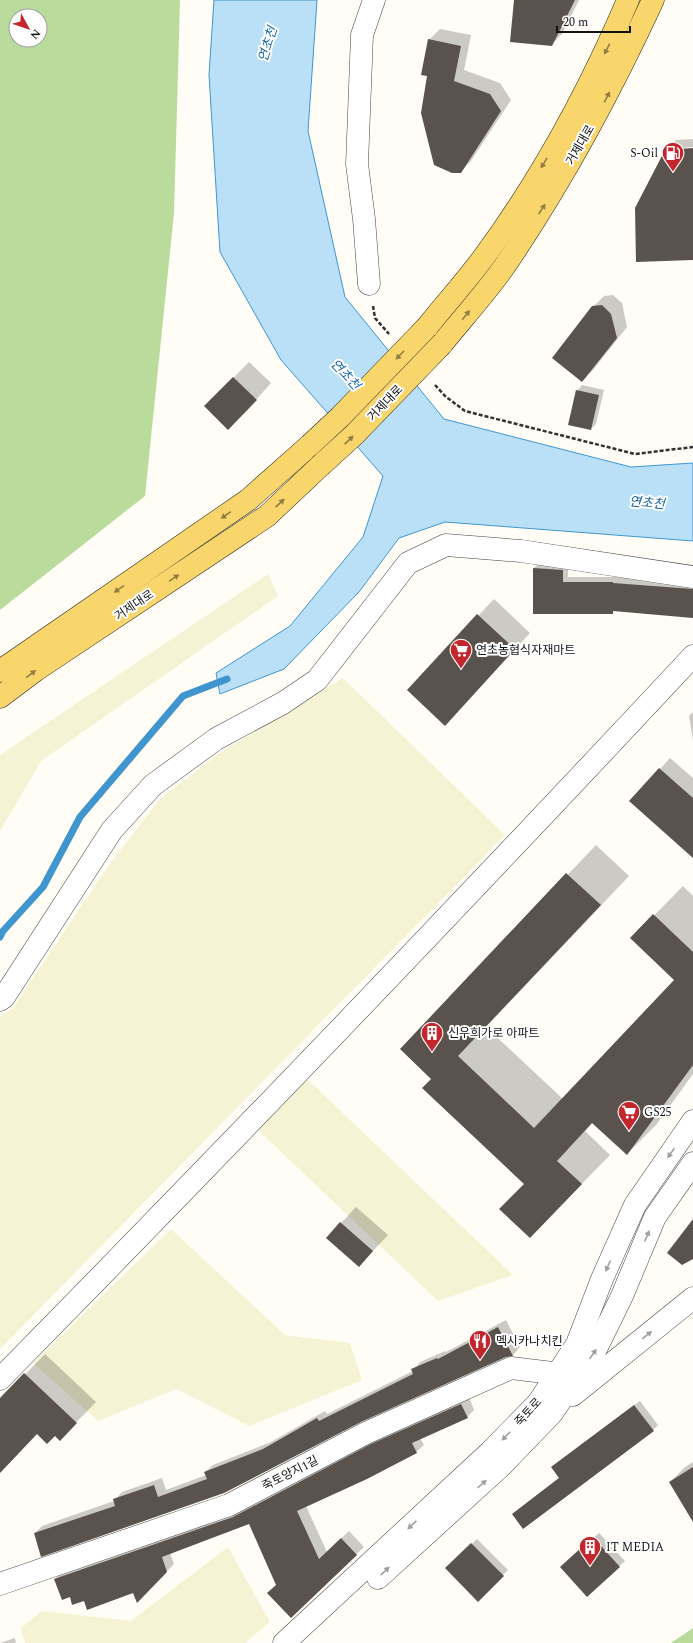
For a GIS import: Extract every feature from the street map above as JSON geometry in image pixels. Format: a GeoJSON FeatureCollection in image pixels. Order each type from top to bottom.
{"type":"FeatureCollection","features":[{"type":"Feature","properties":{"kind":"main road","name":"거제대로"},"geometry":{"type":"LineString","coordinates":[[0,671],[248,500],[340,417],[427,327],[486,254],[529,189],[571,117],[610,43],[628,0]]}},
{"type":"Feature","properties":{"kind":"main road","name":"거제대로"},"geometry":{"type":"LineString","coordinates":[[0,697],[36,670],[267,516],[354,435],[441,345],[503,268],[547,201],[591,127],[630,52],[652,5]]}},
{"type":"Feature","properties":{"kind":"street"},"geometry":{"type":"LineString","coordinates":[[368,284],[364,219],[357,164],[362,35],[374,0]]}},
{"type":"Feature","properties":{"kind":"street"},"geometry":{"type":"LineString","coordinates":[[0,1000],[4,997],[112,830],[153,785],[216,739],[283,703],[317,680],[408,563],[446,545],[522,551],[693,577]]}},
{"type":"Feature","properties":{"kind":"street"},"geometry":{"type":"LineString","coordinates":[[0,1379],[201,1173],[570,788],[693,656]]}},
{"type":"Feature","properties":{"kind":"street","name":"죽토로"},"geometry":{"type":"LineString","coordinates":[[303,1643],[501,1466],[552,1414],[602,1279],[634,1205],[693,1121]]}},
{"type":"Feature","properties":{"kind":"street","name":"죽토로"},"geometry":{"type":"LineString","coordinates":[[284,1643],[490,1452],[538,1403],[596,1349],[622,1296],[655,1217],[693,1163]]}},
{"type":"Feature","properties":{"kind":"street"},"geometry":{"type":"LineString","coordinates":[[552,1414],[586,1383],[693,1298]]}},
{"type":"Feature","properties":{"kind":"street","name":"죽토양지1길"},"geometry":{"type":"LineString","coordinates":[[0,1584],[229,1505],[366,1434],[511,1368],[567,1375]]}},
{"type":"Feature","properties":{"kind":"path"},"geometry":{"type":"LineString","coordinates":[[445,396],[465,411],[635,454],[693,447]]}},
{"type":"Feature","properties":{"kind":"shaded area"},"geometry":{"type":"Polygon","coordinates":[[[268,574],[278,596],[41,761],[0,831],[0,755],[268,574]]]}},
{"type":"Feature","properties":{"kind":"shaded area"},"geometry":{"type":"Polygon","coordinates":[[[343,678],[505,835],[0,1349],[0,1017],[13,1008],[111,862],[159,800],[218,754],[343,678]]]}},
{"type":"Feature","properties":{"kind":"shaded area"},"geometry":{"type":"Polygon","coordinates":[[[306,1078],[513,1275],[438,1301],[258,1130],[306,1078]]]}},
{"type":"Feature","properties":{"kind":"shaded area"},"geometry":{"type":"Polygon","coordinates":[[[171,1229],[285,1335],[350,1343],[362,1380],[249,1426],[176,1389],[98,1421],[33,1363],[171,1229]]]}},
{"type":"Feature","properties":{"kind":"shaded area"},"geometry":{"type":"Polygon","coordinates":[[[228,1547],[270,1622],[245,1643],[25,1643],[21,1628],[42,1611],[131,1621],[228,1547]]]}},
{"type":"Feature","properties":{"kind":"green space"},"geometry":{"type":"Polygon","coordinates":[[[0,0],[180,0],[174,213],[145,496],[0,610],[0,0]]]}},
{"type":"Feature","properties":{"kind":"green space"},"geometry":{"type":"Polygon","coordinates":[[[693,1628],[693,1643],[671,1643],[693,1628]]]}},
{"type":"Feature","properties":{"kind":"water","name":"연초천"},"geometry":{"type":"Polygon","coordinates":[[[214,0],[317,0],[308,131],[345,297],[444,419],[631,467],[693,463],[693,541],[445,522],[399,538],[359,592],[284,669],[220,694],[216,673],[290,626],[363,537],[383,476],[281,360],[220,252],[209,75],[214,0]]]}},
{"type":"Feature","properties":{"kind":"building"},"geometry":{"type":"Polygon","coordinates":[[[514,0],[575,0],[552,46],[510,42],[514,0]]]}},
{"type":"Feature","properties":{"kind":"building"},"geometry":{"type":"Polygon","coordinates":[[[428,39],[461,46],[454,81],[490,94],[501,111],[461,173],[452,173],[434,165],[421,113],[427,76],[421,75],[428,39]]]}},
{"type":"Feature","properties":{"kind":"building"},"geometry":{"type":"Polygon","coordinates":[[[693,148],[693,260],[636,262],[635,208],[665,150],[693,148]]]}},
{"type":"Feature","properties":{"kind":"building"},"geometry":{"type":"Polygon","coordinates":[[[602,305],[611,314],[617,338],[582,382],[552,358],[592,306],[602,305]]]}},
{"type":"Feature","properties":{"kind":"building"},"geometry":{"type":"Polygon","coordinates":[[[233,377],[257,400],[228,430],[204,406],[233,377]]]}},
{"type":"Feature","properties":{"kind":"building"},"geometry":{"type":"Polygon","coordinates":[[[576,390],[599,395],[591,430],[568,425],[576,390]]]}},
{"type":"Feature","properties":{"kind":"building"},"geometry":{"type":"Polygon","coordinates":[[[533,568],[563,570],[563,582],[613,582],[693,589],[693,618],[613,611],[613,614],[533,614],[533,568]]]}},
{"type":"Feature","properties":{"kind":"building","name":"연초농협식자재마트"},"geometry":{"type":"Polygon","coordinates":[[[477,614],[515,649],[445,726],[407,690],[477,614]]]}},
{"type":"Feature","properties":{"kind":"building"},"geometry":{"type":"Polygon","coordinates":[[[659,768],[693,798],[693,858],[629,801],[659,768]]]}},
{"type":"Feature","properties":{"kind":"building","name":"신우희가로 아파트"},"geometry":{"type":"Polygon","coordinates":[[[566,873],[601,905],[458,1056],[534,1128],[674,980],[630,938],[653,914],[693,952],[693,1065],[627,1155],[592,1123],[557,1161],[582,1184],[530,1238],[499,1209],[524,1184],[422,1088],[431,1079],[400,1049],[566,873]]]}},
{"type":"Feature","properties":{"kind":"building"},"geometry":{"type":"Polygon","coordinates":[[[693,1219],[693,1259],[682,1265],[667,1253],[693,1219]]]}},
{"type":"Feature","properties":{"kind":"building"},"geometry":{"type":"Polygon","coordinates":[[[340,1222],[373,1251],[359,1267],[326,1238],[340,1222]]]}},
{"type":"Feature","properties":{"kind":"building"},"geometry":{"type":"Polygon","coordinates":[[[498,1327],[513,1356],[506,1357],[361,1422],[224,1493],[41,1557],[34,1533],[115,1506],[113,1499],[154,1485],[158,1497],[207,1479],[204,1472],[263,1449],[317,1418],[319,1421],[413,1374],[411,1369],[437,1358],[438,1359],[498,1327]]]}},
{"type":"Feature","properties":{"kind":"building"},"geometry":{"type":"Polygon","coordinates":[[[24,1373],[77,1423],[60,1441],[55,1436],[47,1444],[37,1434],[0,1473],[0,1398],[24,1373]]]}},
{"type":"Feature","properties":{"kind":"building"},"geometry":{"type":"Polygon","coordinates":[[[461,1404],[468,1418],[412,1443],[417,1453],[367,1479],[297,1511],[319,1559],[341,1538],[357,1555],[291,1618],[267,1593],[276,1585],[249,1524],[162,1557],[167,1572],[137,1603],[133,1593],[87,1610],[84,1601],[72,1605],[70,1597],[62,1600],[54,1579],[233,1517],[371,1444],[461,1404]]]}},
{"type":"Feature","properties":{"kind":"building"},"geometry":{"type":"Polygon","coordinates":[[[634,1405],[654,1431],[523,1529],[512,1514],[559,1478],[551,1467],[634,1405]]]}},
{"type":"Feature","properties":{"kind":"building"},"geometry":{"type":"Polygon","coordinates":[[[693,1467],[693,1522],[669,1482],[693,1467]]]}},
{"type":"Feature","properties":{"kind":"building","name":"IT MEDIA"},"geometry":{"type":"Polygon","coordinates":[[[593,1537],[620,1567],[587,1597],[560,1567],[593,1537]]]}},
{"type":"Feature","properties":{"kind":"building"},"geometry":{"type":"Polygon","coordinates":[[[471,1543],[504,1576],[478,1602],[445,1568],[471,1543]]]}},
{"type":"Feature","properties":{"kind":"waterway"},"geometry":{"type":"LineString","coordinates":[[0,937],[3,931],[43,887],[80,817],[183,696],[227,679]]}},
{"type":"Feature","properties":{"kind":"place","name":"S-Oil"},"geometry":{"type":"Point","coordinates":[673,172]}},
{"type":"Feature","properties":{"kind":"place","name":"연초농협식자재마트"},"geometry":{"type":"Point","coordinates":[461,670]}},
{"type":"Feature","properties":{"kind":"place","name":"신우희가로 아파트"},"geometry":{"type":"Point","coordinates":[432,1052]}},
{"type":"Feature","properties":{"kind":"place","name":"GS25"},"geometry":{"type":"Point","coordinates":[629,1132]}},
{"type":"Feature","properties":{"kind":"place","name":"멕시카나치킨"},"geometry":{"type":"Point","coordinates":[480,1360]}},
{"type":"Feature","properties":{"kind":"place","name":"IT MEDIA"},"geometry":{"type":"Point","coordinates":[590,1566]}}]}
